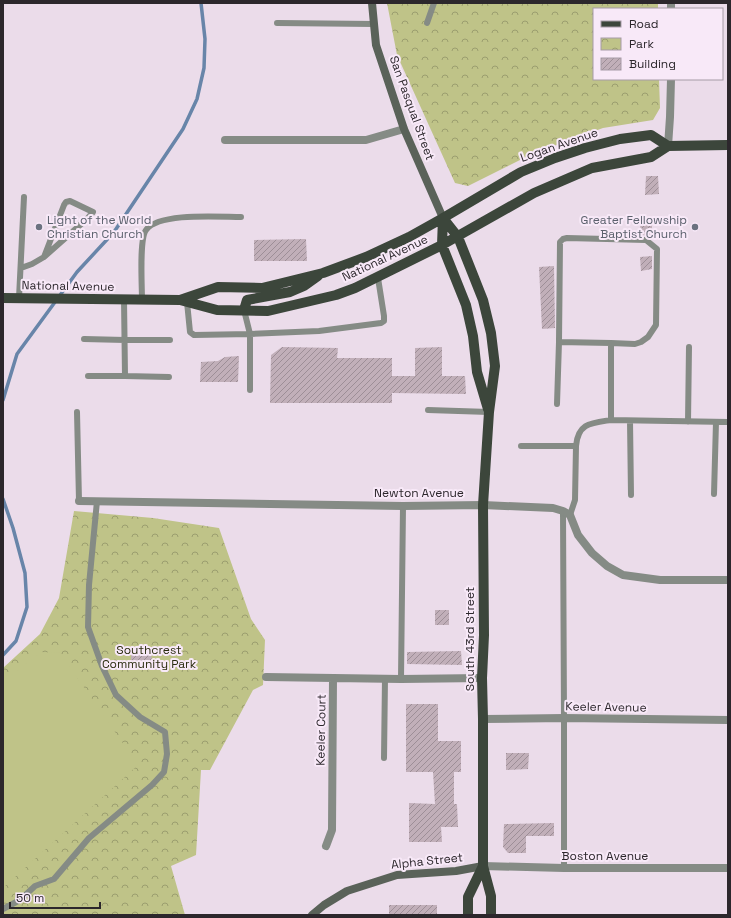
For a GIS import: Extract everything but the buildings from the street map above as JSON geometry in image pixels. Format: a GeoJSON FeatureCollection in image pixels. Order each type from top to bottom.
{"type":"FeatureCollection","features":[{"type":"Feature","properties":{"kind":"main road","name":"San Pasqual Street"},"geometry":{"type":"LineString","coordinates":[[372,3],[376,46],[404,129],[443,218]]}},
{"type":"Feature","properties":{"kind":"main road","name":"Logan Avenue"},"geometry":{"type":"LineString","coordinates":[[443,218],[521,172],[585,148],[620,139],[651,135],[668,146]]}},
{"type":"Feature","properties":{"kind":"main road"},"geometry":{"type":"LineString","coordinates":[[458,236],[534,193],[592,168],[651,157],[668,146],[728,146]]}},
{"type":"Feature","properties":{"kind":"main road","name":"South 43rd Street"},"geometry":{"type":"LineString","coordinates":[[443,218],[458,236],[483,300],[491,333],[495,366],[489,412],[483,505],[483,866],[491,896],[491,915]]}},
{"type":"Feature","properties":{"kind":"main road","name":"South 43rd Street"},"geometry":{"type":"LineString","coordinates":[[443,218],[442,245],[466,305],[473,336],[477,372],[489,412]]}},
{"type":"Feature","properties":{"kind":"main road","name":"National Avenue"},"geometry":{"type":"LineString","coordinates":[[183,301],[218,287],[262,288],[323,273],[366,258],[443,218]]}},
{"type":"Feature","properties":{"kind":"main road","name":"National Avenue"},"geometry":{"type":"LineString","coordinates":[[3,298],[183,301],[217,310],[268,311],[336,295],[356,288],[458,236]]}},
{"type":"Feature","properties":{"kind":"main road"},"geometry":{"type":"LineString","coordinates":[[244,310],[247,300],[290,292],[304,286],[323,273]]}},
{"type":"Feature","properties":{"kind":"main road","name":"South 43rd Street"},"geometry":{"type":"LineString","coordinates":[[468,915],[468,897],[483,866]]}},
{"type":"Feature","properties":{"kind":"main road","name":"Alpha Street"},"geometry":{"type":"LineString","coordinates":[[312,915],[324,905],[347,891],[397,875],[456,871],[483,866]]}},
{"type":"Feature","properties":{"kind":"street"},"geometry":{"type":"LineString","coordinates":[[668,146],[671,80]]}},
{"type":"Feature","properties":{"kind":"street"},"geometry":{"type":"LineString","coordinates":[[225,140],[366,140],[404,129]]}},
{"type":"Feature","properties":{"kind":"street","name":"Newton Avenue"},"geometry":{"type":"LineString","coordinates":[[79,501],[403,506],[483,505],[553,508],[566,513]]}},
{"type":"Feature","properties":{"kind":"street"},"geometry":{"type":"LineString","coordinates":[[566,513],[578,535],[592,553],[607,566],[623,575],[660,580],[728,580]]}},
{"type":"Feature","properties":{"kind":"street"},"geometry":{"type":"LineString","coordinates":[[266,677],[401,679],[482,678]]}},
{"type":"Feature","properties":{"kind":"street","name":"Keeler Court"},"geometry":{"type":"LineString","coordinates":[[326,846],[332,830],[333,678]]}},
{"type":"Feature","properties":{"kind":"street","name":"Keeler Avenue"},"geometry":{"type":"LineString","coordinates":[[483,719],[564,718],[728,720]]}},
{"type":"Feature","properties":{"kind":"street","name":"Boston Avenue"},"geometry":{"type":"LineString","coordinates":[[483,866],[564,868],[728,868]]}},
{"type":"Feature","properties":{"kind":"lane"},"geometry":{"type":"LineString","coordinates":[[428,23],[434,3]]}},
{"type":"Feature","properties":{"kind":"lane"},"geometry":{"type":"LineString","coordinates":[[277,23],[374,24]]}},
{"type":"Feature","properties":{"kind":"lane"},"geometry":{"type":"LineString","coordinates":[[21,298],[24,197]]}},
{"type":"Feature","properties":{"kind":"lane"},"geometry":{"type":"LineString","coordinates":[[21,268],[44,257],[93,212],[70,201],[66,202],[44,257]]}},
{"type":"Feature","properties":{"kind":"lane"},"geometry":{"type":"LineString","coordinates":[[142,300],[142,245],[145,230],[150,225],[162,220],[178,217],[241,217]]}},
{"type":"Feature","properties":{"kind":"lane"},"geometry":{"type":"LineString","coordinates":[[557,404],[560,242],[563,238],[646,240],[658,249],[656,326],[648,337],[641,342],[634,344],[559,342]]}},
{"type":"Feature","properties":{"kind":"lane"},"geometry":{"type":"LineString","coordinates":[[183,301],[190,332],[194,335],[331,330],[381,323],[384,321],[378,278]]}},
{"type":"Feature","properties":{"kind":"lane"},"geometry":{"type":"LineString","coordinates":[[124,299],[125,376]]}},
{"type":"Feature","properties":{"kind":"lane"},"geometry":{"type":"LineString","coordinates":[[244,310],[250,334],[250,390]]}},
{"type":"Feature","properties":{"kind":"lane"},"geometry":{"type":"LineString","coordinates":[[84,339],[170,340]]}},
{"type":"Feature","properties":{"kind":"lane"},"geometry":{"type":"LineString","coordinates":[[611,343],[611,420]]}},
{"type":"Feature","properties":{"kind":"lane"},"geometry":{"type":"LineString","coordinates":[[688,422],[689,347]]}},
{"type":"Feature","properties":{"kind":"lane"},"geometry":{"type":"LineString","coordinates":[[88,376],[169,376]]}},
{"type":"Feature","properties":{"kind":"lane"},"geometry":{"type":"LineString","coordinates":[[428,410],[489,412]]}},
{"type":"Feature","properties":{"kind":"lane"},"geometry":{"type":"LineString","coordinates":[[77,412],[79,501]]}},
{"type":"Feature","properties":{"kind":"lane"},"geometry":{"type":"LineString","coordinates":[[564,868],[566,513],[575,500],[577,439],[585,426],[591,423],[611,420],[728,422]]}},
{"type":"Feature","properties":{"kind":"lane"},"geometry":{"type":"LineString","coordinates":[[630,421],[631,495]]}},
{"type":"Feature","properties":{"kind":"lane"},"geometry":{"type":"LineString","coordinates":[[714,494],[716,422]]}},
{"type":"Feature","properties":{"kind":"lane"},"geometry":{"type":"LineString","coordinates":[[521,446],[576,446]]}},
{"type":"Feature","properties":{"kind":"lane"},"geometry":{"type":"LineString","coordinates":[[3,909],[20,900],[35,886],[54,879],[89,838],[152,785],[164,772],[167,754],[165,732],[140,717],[116,695],[102,666],[88,627],[89,585],[97,501]]}},
{"type":"Feature","properties":{"kind":"lane"},"geometry":{"type":"LineString","coordinates":[[401,679],[403,506]]}},
{"type":"Feature","properties":{"kind":"lane"},"geometry":{"type":"LineString","coordinates":[[384,758],[385,678]]}},
{"type":"Feature","properties":{"kind":"green space"},"geometry":{"type":"Polygon","coordinates":[[[387,3],[658,3],[658,8],[593,8],[593,80],[659,80],[660,108],[653,120],[603,128],[532,154],[468,186],[455,183],[397,55],[387,3]]]}},
{"type":"Feature","properties":{"kind":"green space","name":"Southcrest Community Park"},"geometry":{"type":"Polygon","coordinates":[[[74,511],[153,518],[219,528],[251,619],[265,640],[263,685],[253,690],[210,770],[201,770],[196,855],[171,866],[185,915],[3,915],[3,668],[40,634],[59,598],[74,511]]]}},
{"type":"Feature","properties":{"kind":"green space"},"geometry":{"type":"Polygon","coordinates":[[[41,652],[60,653],[138,765],[3,888],[3,682],[41,652]]]}},
{"type":"Feature","properties":{"kind":"waterway"},"geometry":{"type":"LineString","coordinates":[[3,400],[17,354],[77,272],[114,232],[183,129],[197,99],[204,68],[205,39],[201,3]]}},
{"type":"Feature","properties":{"kind":"waterway"},"geometry":{"type":"LineString","coordinates":[[3,499],[13,528],[25,573],[27,607],[16,641],[3,655]]}},
{"type":"Feature","properties":{"kind":"place","name":"Light of the World Christian Church"},"geometry":{"type":"Point","coordinates":[39,227]}},
{"type":"Feature","properties":{"kind":"place","name":"Greater Fellowship Baptist Church"},"geometry":{"type":"Point","coordinates":[695,227]}}]}
